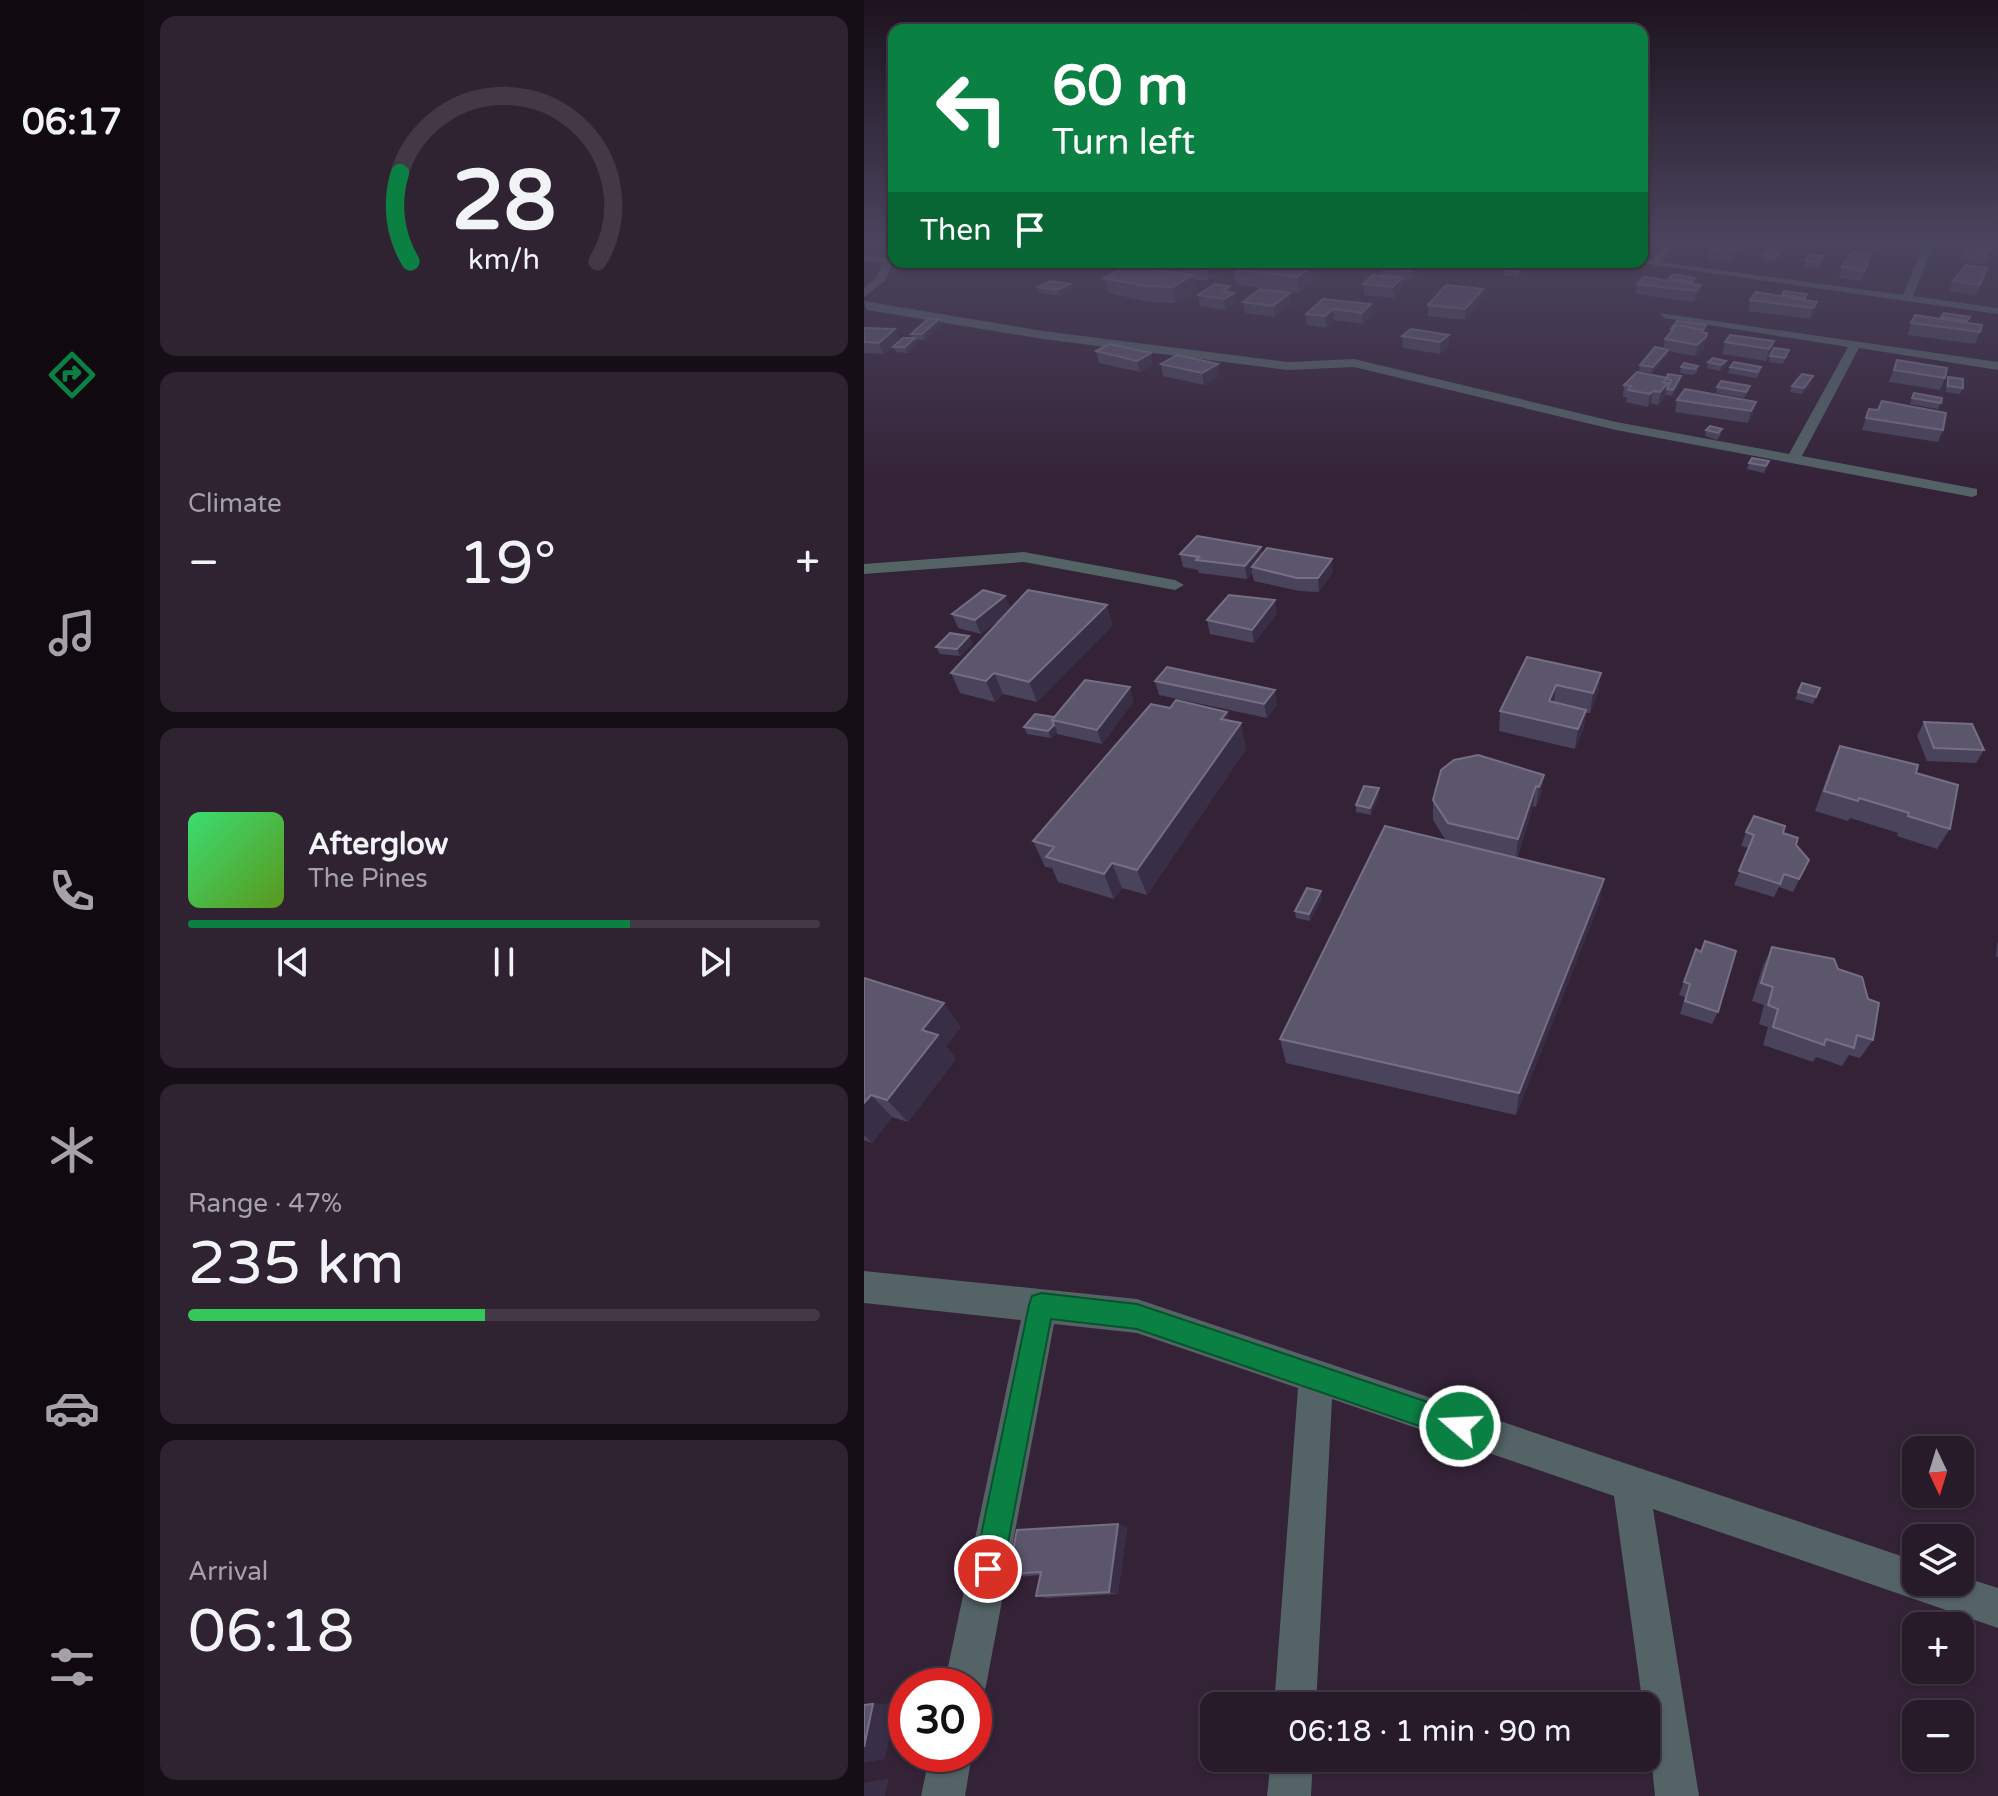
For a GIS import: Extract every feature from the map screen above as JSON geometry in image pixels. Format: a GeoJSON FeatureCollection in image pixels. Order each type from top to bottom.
{"type":"FeatureCollection","features":[{"type":"Feature","properties":{"kind":"street"},"geometry":{"type":"LineString","coordinates":[[966,323],[1043,335],[1254,359],[1288,366],[1354,363],[1616,426],[1972,492]]}},
{"type":"Feature","properties":{"kind":"street"},"geometry":{"type":"LineString","coordinates":[[1718,323],[1998,366]]}},
{"type":"Feature","properties":{"kind":"street"},"geometry":{"type":"LineString","coordinates":[[1793,459],[1856,343]]}},
{"type":"Feature","properties":{"kind":"street"},"geometry":{"type":"LineString","coordinates":[[864,569],[1024,557],[1175,585]]}},
{"type":"Feature","properties":{"kind":"street"},"geometry":{"type":"LineString","coordinates":[[864,1287],[1137,1316],[1902,1576]]}},
{"type":"Feature","properties":{"kind":"street"},"geometry":{"type":"LineString","coordinates":[[969,1668],[1041,1305]]}},
{"type":"Feature","properties":{"kind":"street"},"geometry":{"type":"LineString","coordinates":[[1296,1692],[1316,1378]]}},
{"type":"Feature","properties":{"kind":"street"},"geometry":{"type":"LineString","coordinates":[[1631,1485],[1677,1796]]}},
{"type":"Feature","properties":{"kind":"street"},"geometry":{"type":"LineString","coordinates":[[1962,1596],[1998,1608]]}},
{"type":"Feature","properties":{"kind":"street"},"geometry":{"type":"LineString","coordinates":[[943,1796],[948,1772]]}},
{"type":"Feature","properties":{"kind":"street"},"geometry":{"type":"LineString","coordinates":[[1289,1796],[1291,1772]]}},
{"type":"Feature","properties":{"kind":"building"},"geometry":{"type":"Polygon","coordinates":[[[924,323],[935,323],[922,334],[911,334],[924,323]]]}},
{"type":"Feature","properties":{"kind":"building"},"geometry":{"type":"Polygon","coordinates":[[[1676,323],[1706,325],[1703,330],[1677,325],[1671,329],[1676,323]]]}},
{"type":"Feature","properties":{"kind":"building"},"geometry":{"type":"Polygon","coordinates":[[[1911,323],[1967,323],[1982,325],[1980,332],[1911,323]]]}},
{"type":"Feature","properties":{"kind":"building"},"geometry":{"type":"Polygon","coordinates":[[[1677,325],[1703,330],[1701,332],[1707,333],[1706,337],[1697,345],[1665,339],[1677,325]]]}},
{"type":"Feature","properties":{"kind":"building"},"geometry":{"type":"Polygon","coordinates":[[[864,328],[895,329],[879,343],[864,342],[864,328]]]}},
{"type":"Feature","properties":{"kind":"building"},"geometry":{"type":"Polygon","coordinates":[[[1411,329],[1449,335],[1440,342],[1402,336],[1411,329]]]}},
{"type":"Feature","properties":{"kind":"building"},"geometry":{"type":"Polygon","coordinates":[[[1730,335],[1774,341],[1769,349],[1725,342],[1730,335]]]}},
{"type":"Feature","properties":{"kind":"building"},"geometry":{"type":"Polygon","coordinates":[[[903,338],[915,338],[905,347],[893,347],[903,338]]]}},
{"type":"Feature","properties":{"kind":"building"},"geometry":{"type":"Polygon","coordinates":[[[1109,344],[1151,353],[1137,361],[1096,351],[1109,344]]]}},
{"type":"Feature","properties":{"kind":"building"},"geometry":{"type":"Polygon","coordinates":[[[1655,347],[1668,350],[1653,367],[1640,365],[1655,347]]]}},
{"type":"Feature","properties":{"kind":"building"},"geometry":{"type":"Polygon","coordinates":[[[1774,348],[1789,350],[1785,358],[1770,356],[1774,348]]]}},
{"type":"Feature","properties":{"kind":"building"},"geometry":{"type":"Polygon","coordinates":[[[1177,355],[1218,364],[1202,373],[1161,364],[1177,355]]]}},
{"type":"Feature","properties":{"kind":"building"},"geometry":{"type":"Polygon","coordinates":[[[1713,358],[1726,361],[1721,365],[1708,362],[1713,358]]]}},
{"type":"Feature","properties":{"kind":"building"},"geometry":{"type":"Polygon","coordinates":[[[1897,360],[1947,368],[1945,378],[1894,370],[1897,360]]]}},
{"type":"Feature","properties":{"kind":"building"},"geometry":{"type":"Polygon","coordinates":[[[1734,362],[1761,367],[1757,372],[1730,367],[1734,362]]]}},
{"type":"Feature","properties":{"kind":"building"},"geometry":{"type":"Polygon","coordinates":[[[1684,363],[1698,366],[1695,369],[1681,367],[1684,363]]]}},
{"type":"Feature","properties":{"kind":"building"},"geometry":{"type":"Polygon","coordinates":[[[1637,372],[1668,378],[1663,382],[1668,383],[1660,392],[1650,394],[1628,390],[1631,386],[1624,385],[1637,372]]]}},
{"type":"Feature","properties":{"kind":"building"},"geometry":{"type":"Polygon","coordinates":[[[1668,374],[1681,376],[1673,390],[1667,389],[1671,380],[1666,379],[1668,374]]]}},
{"type":"Feature","properties":{"kind":"building"},"geometry":{"type":"Polygon","coordinates":[[[1802,374],[1813,376],[1804,388],[1792,386],[1802,374]]]}},
{"type":"Feature","properties":{"kind":"building"},"geometry":{"type":"Polygon","coordinates":[[[1948,377],[1963,379],[1963,388],[1948,386],[1948,377]]]}},
{"type":"Feature","properties":{"kind":"building"},"geometry":{"type":"Polygon","coordinates":[[[1721,381],[1750,386],[1746,392],[1717,387],[1721,381]]]}},
{"type":"Feature","properties":{"kind":"building"},"geometry":{"type":"Polygon","coordinates":[[[1685,389],[1756,402],[1751,411],[1677,400],[1685,389]]]}},
{"type":"Feature","properties":{"kind":"building"},"geometry":{"type":"Polygon","coordinates":[[[1914,393],[1942,398],[1941,403],[1912,398],[1914,393]]]}},
{"type":"Feature","properties":{"kind":"building"},"geometry":{"type":"Polygon","coordinates":[[[1882,401],[1946,413],[1943,430],[1866,418],[1869,409],[1878,410],[1882,401]]]}},
{"type":"Feature","properties":{"kind":"building"},"geometry":{"type":"Polygon","coordinates":[[[1710,426],[1722,429],[1718,433],[1706,430],[1710,426]]]}},
{"type":"Feature","properties":{"kind":"building"},"geometry":{"type":"Polygon","coordinates":[[[1752,458],[1769,461],[1766,466],[1749,463],[1752,458]]]}},
{"type":"Feature","properties":{"kind":"building"},"geometry":{"type":"Polygon","coordinates":[[[1197,536],[1261,547],[1245,566],[1196,560],[1199,557],[1180,554],[1197,536]]]}},
{"type":"Feature","properties":{"kind":"building"},"geometry":{"type":"Polygon","coordinates":[[[1267,548],[1332,559],[1318,578],[1297,578],[1252,567],[1267,548]]]}},
{"type":"Feature","properties":{"kind":"building"},"geometry":{"type":"Polygon","coordinates":[[[983,590],[1005,596],[975,620],[952,614],[983,590]]]}},
{"type":"Feature","properties":{"kind":"building"},"geometry":{"type":"Polygon","coordinates":[[[1028,590],[1107,605],[1029,682],[994,673],[986,681],[951,673],[1028,590]]]}},
{"type":"Feature","properties":{"kind":"building"},"geometry":{"type":"Polygon","coordinates":[[[1229,595],[1275,600],[1252,630],[1207,620],[1229,595]]]}},
{"type":"Feature","properties":{"kind":"building"},"geometry":{"type":"Polygon","coordinates":[[[950,633],[969,636],[957,649],[936,647],[950,633]]]}},
{"type":"Feature","properties":{"kind":"building"},"geometry":{"type":"Polygon","coordinates":[[[1527,657],[1601,673],[1593,693],[1556,685],[1549,701],[1586,710],[1578,729],[1500,711],[1527,657]]]}},
{"type":"Feature","properties":{"kind":"building"},"geometry":{"type":"Polygon","coordinates":[[[1167,667],[1275,690],[1264,704],[1155,681],[1167,667]]]}},
{"type":"Feature","properties":{"kind":"building"},"geometry":{"type":"Polygon","coordinates":[[[1085,680],[1130,687],[1097,730],[1052,720],[1085,680]]]}},
{"type":"Feature","properties":{"kind":"building"},"geometry":{"type":"Polygon","coordinates":[[[1802,683],[1820,688],[1816,697],[1798,692],[1802,683]]]}},
{"type":"Feature","properties":{"kind":"building"},"geometry":{"type":"Polygon","coordinates":[[[1176,700],[1227,712],[1221,719],[1241,723],[1137,870],[1112,863],[1104,874],[1046,857],[1054,847],[1033,841],[1151,704],[1170,708],[1176,700]]]}},
{"type":"Feature","properties":{"kind":"building"},"geometry":{"type":"Polygon","coordinates":[[[1035,714],[1054,717],[1054,725],[1048,731],[1024,727],[1035,714]]]}},
{"type":"Feature","properties":{"kind":"building"},"geometry":{"type":"Polygon","coordinates":[[[1924,722],[1972,724],[1984,750],[1934,748],[1924,722]]]}},
{"type":"Feature","properties":{"kind":"building"},"geometry":{"type":"Polygon","coordinates":[[[1840,746],[1918,765],[1916,773],[1958,785],[1950,829],[1908,816],[1909,813],[1824,791],[1840,746]]]}},
{"type":"Feature","properties":{"kind":"building"},"geometry":{"type":"Polygon","coordinates":[[[1478,755],[1544,775],[1539,787],[1536,786],[1518,839],[1448,823],[1433,800],[1441,770],[1454,760],[1478,755]]]}},
{"type":"Feature","properties":{"kind":"building"},"geometry":{"type":"Polygon","coordinates":[[[1364,786],[1379,788],[1370,808],[1356,805],[1364,786]]]}},
{"type":"Feature","properties":{"kind":"building"},"geometry":{"type":"Polygon","coordinates":[[[1754,816],[1785,826],[1783,833],[1798,838],[1796,845],[1809,860],[1799,879],[1784,874],[1780,884],[1739,871],[1754,835],[1746,832],[1754,816]]]}},
{"type":"Feature","properties":{"kind":"building"},"geometry":{"type":"Polygon","coordinates":[[[1385,826],[1604,879],[1519,1093],[1280,1039],[1385,826]]]}},
{"type":"Feature","properties":{"kind":"building"},"geometry":{"type":"Polygon","coordinates":[[[1307,888],[1321,891],[1309,914],[1295,911],[1307,888]]]}},
{"type":"Feature","properties":{"kind":"building"},"geometry":{"type":"Polygon","coordinates":[[[1705,941],[1736,951],[1718,1012],[1685,1001],[1690,984],[1684,982],[1696,949],[1701,952],[1705,941]]]}},
{"type":"Feature","properties":{"kind":"building"},"geometry":{"type":"Polygon","coordinates":[[[1772,947],[1834,959],[1838,969],[1862,977],[1868,999],[1879,1003],[1873,1040],[1857,1035],[1854,1048],[1826,1039],[1824,1045],[1773,1027],[1778,1009],[1768,1005],[1773,987],[1761,983],[1772,947]]]}},
{"type":"Feature","properties":{"kind":"building"},"geometry":{"type":"Polygon","coordinates":[[[864,978],[944,1003],[922,1030],[938,1035],[887,1100],[871,1095],[864,1103],[864,978]]]}},
{"type":"Feature","properties":{"kind":"building"},"geometry":{"type":"Polygon","coordinates":[[[1118,1524],[1109,1592],[1036,1596],[1041,1572],[1008,1574],[1017,1530],[1118,1524]]]}},
{"type":"Feature","properties":{"kind":"building"},"geometry":{"type":"Polygon","coordinates":[[[873,1704],[864,1747],[864,1705],[873,1704]]]}},
{"type":"Feature","properties":{"kind":"route"},"geometry":{"type":"LineString","coordinates":[[988,1569],[1041,1305],[1137,1316],[1460,1426]]}}]}
